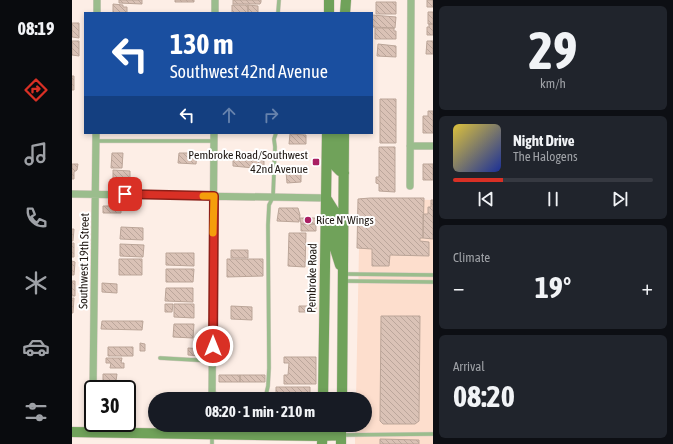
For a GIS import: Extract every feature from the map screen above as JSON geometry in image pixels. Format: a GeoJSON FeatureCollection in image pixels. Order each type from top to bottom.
{"type":"FeatureCollection","features":[{"type":"Feature","properties":{"kind":"main road"},"geometry":{"type":"LineString","coordinates":[[329,0],[329,12]]}},
{"type":"Feature","properties":{"kind":"main road"},"geometry":{"type":"LineString","coordinates":[[346,0],[346,12]]}},
{"type":"Feature","properties":{"kind":"main road","name":"Pembroke Road"},"geometry":{"type":"LineString","coordinates":[[320,392],[327,134]]}},
{"type":"Feature","properties":{"kind":"main road"},"geometry":{"type":"LineString","coordinates":[[336,134],[336,167],[340,172],[344,173]]}},
{"type":"Feature","properties":{"kind":"main road"},"geometry":{"type":"LineString","coordinates":[[342,392],[344,134]]}},
{"type":"Feature","properties":{"kind":"main road"},"geometry":{"type":"LineString","coordinates":[[326,198],[336,214],[335,249],[343,278]]}},
{"type":"Feature","properties":{"kind":"main road"},"geometry":{"type":"LineString","coordinates":[[136,431],[148,431]]}},
{"type":"Feature","properties":{"kind":"main road"},"geometry":{"type":"LineString","coordinates":[[72,432],[84,432]]}},
{"type":"Feature","properties":{"kind":"main road"},"geometry":{"type":"LineString","coordinates":[[242,432],[322,440],[341,434]]}},
{"type":"Feature","properties":{"kind":"street"},"geometry":{"type":"LineString","coordinates":[[97,0],[97,12]]}},
{"type":"Feature","properties":{"kind":"street"},"geometry":{"type":"LineString","coordinates":[[215,0],[215,12]]}},
{"type":"Feature","properties":{"kind":"street"},"geometry":{"type":"LineString","coordinates":[[410,186],[411,0]]}},
{"type":"Feature","properties":{"kind":"street","name":"Southwest 19th Street"},"geometry":{"type":"LineString","coordinates":[[93,380],[96,137]]}},
{"type":"Feature","properties":{"kind":"street"},"geometry":{"type":"LineString","coordinates":[[212,392],[214,137]]}},
{"type":"Feature","properties":{"kind":"street"},"geometry":{"type":"LineString","coordinates":[[410,146],[433,146]]}},
{"type":"Feature","properties":{"kind":"street"},"geometry":{"type":"LineString","coordinates":[[72,194],[326,198]]}},
{"type":"Feature","properties":{"kind":"lane"},"geometry":{"type":"LineString","coordinates":[[278,0],[278,12]]}},
{"type":"Feature","properties":{"kind":"lane"},"geometry":{"type":"LineString","coordinates":[[266,392],[269,368],[268,225],[269,206],[274,197],[276,147],[274,139],[276,134]]}},
{"type":"Feature","properties":{"kind":"lane"},"geometry":{"type":"LineString","coordinates":[[96,137],[214,137]]}},
{"type":"Feature","properties":{"kind":"lane"},"geometry":{"type":"LineString","coordinates":[[364,275],[364,281]]}},
{"type":"Feature","properties":{"kind":"lane"},"geometry":{"type":"LineString","coordinates":[[343,278],[364,275],[433,275]]}},
{"type":"Feature","properties":{"kind":"lane"},"geometry":{"type":"LineString","coordinates":[[396,275],[396,282]]}},
{"type":"Feature","properties":{"kind":"lane"},"geometry":{"type":"LineString","coordinates":[[425,275],[425,282]]}},
{"type":"Feature","properties":{"kind":"lane"},"geometry":{"type":"LineString","coordinates":[[343,278],[364,281],[433,282]]}},
{"type":"Feature","properties":{"kind":"lane"},"geometry":{"type":"LineString","coordinates":[[160,358],[213,361]]}},
{"type":"Feature","properties":{"kind":"lane"},"geometry":{"type":"LineString","coordinates":[[212,432],[212,444]]}},
{"type":"Feature","properties":{"kind":"lane"},"geometry":{"type":"LineString","coordinates":[[341,434],[433,434]]}},
{"type":"Feature","properties":{"kind":"shaded area"},"geometry":{"type":"Polygon","coordinates":[[[360,198],[433,200],[433,444],[355,444],[355,432],[372,432],[372,392],[356,392],[360,198]]]}},
{"type":"Feature","properties":{"kind":"building"},"geometry":{"type":"Polygon","coordinates":[[[119,0],[142,0],[142,4],[119,3],[119,0]]]}},
{"type":"Feature","properties":{"kind":"building"},"geometry":{"type":"Polygon","coordinates":[[[175,0],[194,0],[194,2],[175,2],[175,0]]]}},
{"type":"Feature","properties":{"kind":"building"},"geometry":{"type":"Polygon","coordinates":[[[233,0],[261,0],[261,2],[260,4],[233,4],[233,0]]]}},
{"type":"Feature","properties":{"kind":"building"},"geometry":{"type":"Polygon","coordinates":[[[427,0],[433,0],[433,7],[427,7],[427,0]]]}},
{"type":"Feature","properties":{"kind":"building"},"geometry":{"type":"Polygon","coordinates":[[[376,2],[396,2],[396,14],[376,14],[376,2]]]}},
{"type":"Feature","properties":{"kind":"building"},"geometry":{"type":"Polygon","coordinates":[[[113,4],[127,7],[127,12],[113,12],[113,4]]]}},
{"type":"Feature","properties":{"kind":"building"},"geometry":{"type":"Polygon","coordinates":[[[232,5],[248,5],[248,12],[232,12],[232,5]]]}},
{"type":"Feature","properties":{"kind":"building"},"geometry":{"type":"Polygon","coordinates":[[[248,5],[258,6],[258,12],[248,12],[248,5]]]}},
{"type":"Feature","properties":{"kind":"building"},"geometry":{"type":"Polygon","coordinates":[[[428,12],[433,12],[433,24],[428,24],[428,12]]]}},
{"type":"Feature","properties":{"kind":"building"},"geometry":{"type":"Polygon","coordinates":[[[373,15],[396,17],[395,28],[373,27],[373,15]]]}},
{"type":"Feature","properties":{"kind":"building"},"geometry":{"type":"Polygon","coordinates":[[[72,23],[79,23],[79,38],[72,37],[72,23]]]}},
{"type":"Feature","properties":{"kind":"building"},"geometry":{"type":"Polygon","coordinates":[[[429,24],[433,24],[433,35],[427,35],[427,27],[429,27],[429,24]]]}},
{"type":"Feature","properties":{"kind":"building"},"geometry":{"type":"Polygon","coordinates":[[[375,28],[394,28],[394,31],[396,31],[396,39],[375,39],[375,28]]]}},
{"type":"Feature","properties":{"kind":"building"},"geometry":{"type":"Polygon","coordinates":[[[72,41],[79,41],[79,56],[72,55],[72,41]]]}},
{"type":"Feature","properties":{"kind":"building"},"geometry":{"type":"Polygon","coordinates":[[[427,41],[433,41],[433,54],[426,54],[427,41]]]}},
{"type":"Feature","properties":{"kind":"building"},"geometry":{"type":"Polygon","coordinates":[[[378,44],[396,46],[396,57],[377,56],[378,44]]]}},
{"type":"Feature","properties":{"kind":"building"},"geometry":{"type":"Polygon","coordinates":[[[72,76],[74,76],[74,90],[72,90],[72,76]]]}},
{"type":"Feature","properties":{"kind":"building"},"geometry":{"type":"Polygon","coordinates":[[[380,99],[396,99],[396,143],[380,143],[380,99]]]}},
{"type":"Feature","properties":{"kind":"building"},"geometry":{"type":"Polygon","coordinates":[[[428,111],[433,111],[433,133],[423,133],[423,116],[428,116],[428,111]]]}},
{"type":"Feature","properties":{"kind":"building"},"geometry":{"type":"Polygon","coordinates":[[[290,134],[306,135],[306,144],[289,144],[290,134]]]}},
{"type":"Feature","properties":{"kind":"building"},"geometry":{"type":"Polygon","coordinates":[[[379,147],[395,147],[395,192],[379,191],[379,184],[376,183],[376,177],[379,177],[379,147]]]}},
{"type":"Feature","properties":{"kind":"building"},"geometry":{"type":"Polygon","coordinates":[[[112,153],[123,153],[122,168],[111,168],[112,153]]]}},
{"type":"Feature","properties":{"kind":"building"},"geometry":{"type":"Polygon","coordinates":[[[179,153],[197,153],[196,164],[178,163],[179,153]]]}},
{"type":"Feature","properties":{"kind":"building"},"geometry":{"type":"Polygon","coordinates":[[[254,153],[264,153],[264,169],[233,166],[233,154],[254,155],[254,153]]]}},
{"type":"Feature","properties":{"kind":"building"},"geometry":{"type":"Polygon","coordinates":[[[72,164],[78,164],[77,170],[74,172],[74,179],[72,179],[72,164]]]}},
{"type":"Feature","properties":{"kind":"building"},"geometry":{"type":"Polygon","coordinates":[[[423,164],[433,164],[433,180],[423,180],[423,164]]]}},
{"type":"Feature","properties":{"kind":"building"},"geometry":{"type":"Polygon","coordinates":[[[113,170],[130,171],[130,183],[113,182],[113,170]]]}},
{"type":"Feature","properties":{"kind":"building"},"geometry":{"type":"Polygon","coordinates":[[[286,171],[301,171],[301,182],[287,183],[286,171]]]}},
{"type":"Feature","properties":{"kind":"building"},"geometry":{"type":"Polygon","coordinates":[[[424,198],[423,238],[420,238],[420,241],[429,242],[429,256],[390,255],[389,266],[372,266],[372,249],[357,248],[358,199],[424,198]]]}},
{"type":"Feature","properties":{"kind":"building"},"geometry":{"type":"Polygon","coordinates":[[[431,200],[433,200],[433,239],[423,238],[423,214],[428,214],[428,207],[431,207],[431,200]]]}},
{"type":"Feature","properties":{"kind":"building"},"geometry":{"type":"Polygon","coordinates":[[[103,206],[121,206],[121,213],[103,213],[103,206]]]}},
{"type":"Feature","properties":{"kind":"building"},"geometry":{"type":"Polygon","coordinates":[[[279,208],[298,208],[300,215],[299,222],[277,221],[279,208]]]}},
{"type":"Feature","properties":{"kind":"building"},"geometry":{"type":"Polygon","coordinates":[[[300,218],[317,218],[317,224],[301,224],[300,218]]]}},
{"type":"Feature","properties":{"kind":"building"},"geometry":{"type":"Polygon","coordinates":[[[301,224],[316,224],[316,231],[301,231],[301,224]]]}},
{"type":"Feature","properties":{"kind":"building"},"geometry":{"type":"Polygon","coordinates":[[[121,227],[143,228],[143,240],[120,239],[121,227]]]}},
{"type":"Feature","properties":{"kind":"building"},"geometry":{"type":"Polygon","coordinates":[[[72,229],[74,229],[73,241],[72,241],[72,229]]]}},
{"type":"Feature","properties":{"kind":"building"},"geometry":{"type":"Polygon","coordinates":[[[289,233],[306,233],[305,267],[288,266],[289,233]]]}},
{"type":"Feature","properties":{"kind":"building"},"geometry":{"type":"Polygon","coordinates":[[[72,243],[74,243],[74,257],[72,257],[72,243]]]}},
{"type":"Feature","properties":{"kind":"building"},"geometry":{"type":"Polygon","coordinates":[[[120,244],[144,245],[143,257],[120,256],[120,244]]]}},
{"type":"Feature","properties":{"kind":"building"},"geometry":{"type":"Polygon","coordinates":[[[231,250],[248,250],[248,258],[231,258],[231,250]]]}},
{"type":"Feature","properties":{"kind":"building"},"geometry":{"type":"Polygon","coordinates":[[[166,253],[194,253],[194,266],[166,265],[166,253]]]}},
{"type":"Feature","properties":{"kind":"building"},"geometry":{"type":"Polygon","coordinates":[[[119,259],[142,259],[142,275],[119,275],[119,259]]]}},
{"type":"Feature","properties":{"kind":"building"},"geometry":{"type":"Polygon","coordinates":[[[227,259],[263,259],[263,276],[227,277],[227,259]]]}},
{"type":"Feature","properties":{"kind":"building"},"geometry":{"type":"Polygon","coordinates":[[[72,261],[75,262],[74,275],[72,275],[72,261]]]}},
{"type":"Feature","properties":{"kind":"building"},"geometry":{"type":"Polygon","coordinates":[[[166,269],[194,269],[193,282],[166,282],[166,269]]]}},
{"type":"Feature","properties":{"kind":"building"},"geometry":{"type":"Polygon","coordinates":[[[72,281],[75,281],[75,296],[72,296],[72,281]]]}},
{"type":"Feature","properties":{"kind":"building"},"geometry":{"type":"Polygon","coordinates":[[[102,283],[117,284],[117,293],[102,292],[102,283]]]}},
{"type":"Feature","properties":{"kind":"building"},"geometry":{"type":"Polygon","coordinates":[[[166,288],[193,288],[193,302],[165,301],[166,288]]]}},
{"type":"Feature","properties":{"kind":"building"},"geometry":{"type":"Polygon","coordinates":[[[72,298],[74,298],[73,313],[72,313],[72,298]]]}},
{"type":"Feature","properties":{"kind":"building"},"geometry":{"type":"Polygon","coordinates":[[[165,304],[173,304],[172,312],[165,312],[165,304]]]}},
{"type":"Feature","properties":{"kind":"building"},"geometry":{"type":"Polygon","coordinates":[[[174,304],[194,304],[194,318],[174,317],[174,304]]]}},
{"type":"Feature","properties":{"kind":"building"},"geometry":{"type":"Polygon","coordinates":[[[231,306],[252,307],[252,320],[231,319],[231,306]]]}},
{"type":"Feature","properties":{"kind":"building"},"geometry":{"type":"Polygon","coordinates":[[[299,306],[316,306],[316,312],[299,312],[299,306]]]}},
{"type":"Feature","properties":{"kind":"building"},"geometry":{"type":"Polygon","coordinates":[[[381,316],[420,316],[419,421],[415,424],[383,424],[380,421],[381,316]]]}},
{"type":"Feature","properties":{"kind":"building"},"geometry":{"type":"Polygon","coordinates":[[[102,321],[143,321],[142,330],[101,329],[102,321]]]}},
{"type":"Feature","properties":{"kind":"building"},"geometry":{"type":"Polygon","coordinates":[[[174,324],[194,324],[193,338],[173,337],[174,324]]]}},
{"type":"Feature","properties":{"kind":"building"},"geometry":{"type":"Polygon","coordinates":[[[140,343],[145,344],[145,351],[140,351],[140,343]]]}},
{"type":"Feature","properties":{"kind":"building"},"geometry":{"type":"Polygon","coordinates":[[[108,347],[133,347],[133,356],[108,356],[108,347]]]}},
{"type":"Feature","properties":{"kind":"building"},"geometry":{"type":"Polygon","coordinates":[[[188,348],[202,349],[201,356],[188,355],[188,348]]]}},
{"type":"Feature","properties":{"kind":"building"},"geometry":{"type":"Polygon","coordinates":[[[284,357],[316,357],[316,384],[284,384],[284,375],[288,375],[289,363],[284,363],[284,357]]]}},
{"type":"Feature","properties":{"kind":"building"},"geometry":{"type":"Polygon","coordinates":[[[106,358],[122,358],[121,363],[124,363],[124,368],[110,368],[111,363],[106,363],[106,358]]]}},
{"type":"Feature","properties":{"kind":"building"},"geometry":{"type":"Polygon","coordinates":[[[103,374],[117,374],[116,380],[103,380],[103,374]]]}},
{"type":"Feature","properties":{"kind":"building"},"geometry":{"type":"Polygon","coordinates":[[[219,375],[240,375],[240,382],[219,382],[219,375]]]}},
{"type":"Feature","properties":{"kind":"building"},"geometry":{"type":"Polygon","coordinates":[[[240,375],[265,375],[265,382],[240,382],[240,375]]]}},
{"type":"Feature","properties":{"kind":"building"},"geometry":{"type":"Polygon","coordinates":[[[276,387],[310,387],[310,392],[276,392],[276,387]]]}},
{"type":"Feature","properties":{"kind":"building"},"geometry":{"type":"Polygon","coordinates":[[[380,439],[419,440],[419,444],[380,444],[380,439]]]}},
{"type":"Feature","properties":{"kind":"slow traffic"},"geometry":{"type":"LineString","coordinates":[[203,196],[214,196],[213,233]]}},
{"type":"Feature","properties":{"kind":"place","name":"Pembroke Road/Southwest 42nd Avenue"},"geometry":{"type":"Point","coordinates":[316,162]}},
{"type":"Feature","properties":{"kind":"place","name":"Rice N' Wings"},"geometry":{"type":"Point","coordinates":[308,220]}},
{"type":"Feature","properties":{"kind":"route"},"geometry":{"type":"LineString","coordinates":[[125,194],[214,196],[213,346]]}}]}
